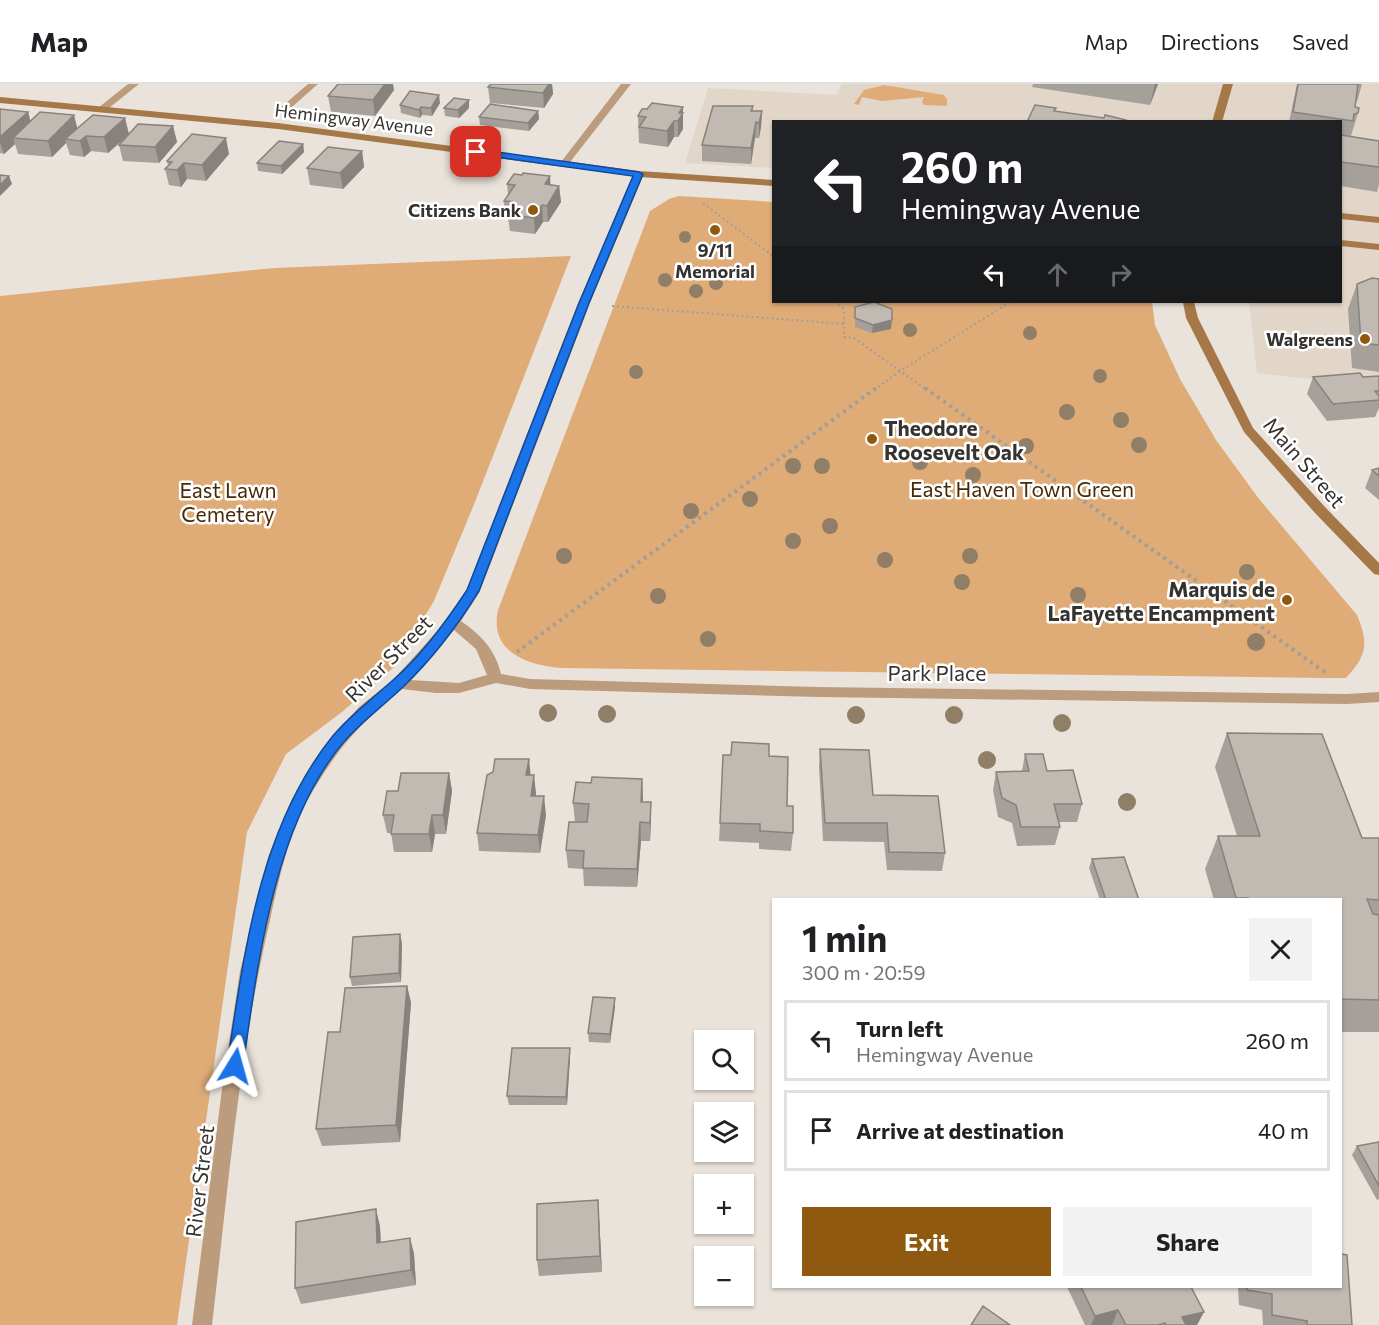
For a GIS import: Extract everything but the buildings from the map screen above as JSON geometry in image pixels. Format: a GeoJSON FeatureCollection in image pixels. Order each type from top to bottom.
{"type":"FeatureCollection","features":[{"type":"Feature","properties":{"kind":"main road"},"geometry":{"type":"LineString","coordinates":[[1217,120],[1228,84]]}},
{"type":"Feature","properties":{"kind":"main road","name":"Hemingway Avenue"},"geometry":{"type":"LineString","coordinates":[[0,100],[360,136],[639,174],[772,183]]}},
{"type":"Feature","properties":{"kind":"main road"},"geometry":{"type":"LineString","coordinates":[[1342,216],[1379,220]]}},
{"type":"Feature","properties":{"kind":"main road"},"geometry":{"type":"LineString","coordinates":[[1342,243],[1379,247]]}},
{"type":"Feature","properties":{"kind":"main road","name":"Main Street"},"geometry":{"type":"LineString","coordinates":[[1188,303],[1192,318],[1248,429],[1320,510],[1379,571]]}},
{"type":"Feature","properties":{"kind":"street"},"geometry":{"type":"LineString","coordinates":[[100,110],[134,84]]}},
{"type":"Feature","properties":{"kind":"street"},"geometry":{"type":"LineString","coordinates":[[281,112],[313,84]]}},
{"type":"Feature","properties":{"kind":"street"},"geometry":{"type":"LineString","coordinates":[[564,164],[626,84]]}},
{"type":"Feature","properties":{"kind":"street","name":"River Street"},"geometry":{"type":"LineString","coordinates":[[202,1325],[231,1089],[249,971],[276,857],[300,799],[337,741],[364,711],[399,683],[453,622],[473,591],[584,303],[639,174]]}},
{"type":"Feature","properties":{"kind":"street"},"geometry":{"type":"LineString","coordinates":[[399,683],[433,689],[461,690],[476,687],[495,678],[490,655],[477,640],[453,622]]}},
{"type":"Feature","properties":{"kind":"street","name":"Park Place"},"geometry":{"type":"LineString","coordinates":[[495,678],[530,684],[699,690],[1347,699],[1379,697]]}},
{"type":"Feature","properties":{"kind":"path"},"geometry":{"type":"LineString","coordinates":[[699,200],[772,255]]}},
{"type":"Feature","properties":{"kind":"path"},"geometry":{"type":"LineString","coordinates":[[584,303],[774,321],[844,324]]}},
{"type":"Feature","properties":{"kind":"path"},"geometry":{"type":"LineString","coordinates":[[835,303],[844,309],[844,337],[854,338],[1330,676],[1347,699]]}},
{"type":"Feature","properties":{"kind":"path"},"geometry":{"type":"LineString","coordinates":[[495,678],[517,652],[900,371],[1008,303]]}},
{"type":"Feature","properties":{"kind":"shaded area"},"geometry":{"type":"Polygon","coordinates":[[[842,84],[1379,84],[1379,387],[1257,373],[1249,303],[1342,303],[1342,120],[772,120],[772,168],[685,163],[708,88],[836,95],[842,84]]]}},
{"type":"Feature","properties":{"kind":"green space"},"geometry":{"type":"Polygon","coordinates":[[[884,85],[944,95],[947,99],[947,106],[924,105],[922,102],[924,97],[882,101],[862,97],[859,105],[854,104],[864,90],[884,85]]]}},
{"type":"Feature","properties":{"kind":"green space","name":"East Haven Town Green"},"geometry":{"type":"Polygon","coordinates":[[[679,196],[772,202],[772,303],[1152,303],[1155,325],[1180,379],[1216,440],[1259,499],[1357,615],[1364,642],[1362,656],[1358,663],[1346,678],[1323,678],[561,668],[535,664],[513,654],[499,636],[498,610],[650,211],[669,199],[679,196]]]}},
{"type":"Feature","properties":{"kind":"green space","name":"East Lawn Cemetery"},"geometry":{"type":"Polygon","coordinates":[[[571,256],[434,601],[394,667],[342,712],[286,754],[247,832],[177,1325],[0,1325],[0,296],[274,268],[571,256]]]}},
{"type":"Feature","properties":{"kind":"place","name":"Citizens Bank"},"geometry":{"type":"Point","coordinates":[533,210]}},
{"type":"Feature","properties":{"kind":"place","name":"9/11 Memorial"},"geometry":{"type":"Point","coordinates":[715,230]}},
{"type":"Feature","properties":{"kind":"place","name":"Walgreens"},"geometry":{"type":"Point","coordinates":[1365,339]}},
{"type":"Feature","properties":{"kind":"place","name":"Theodore Roosevelt Oak"},"geometry":{"type":"Point","coordinates":[872,439]}},
{"type":"Feature","properties":{"kind":"place","name":"Marquis de LaFayette Encampment"},"geometry":{"type":"Point","coordinates":[1287,600]}},
{"type":"Feature","properties":{"kind":"route"},"geometry":{"type":"LineString","coordinates":[[235,1066],[249,971],[276,857],[300,799],[337,741],[364,711],[399,683],[453,622],[473,591],[584,303],[639,174],[476,152]]}}]}
